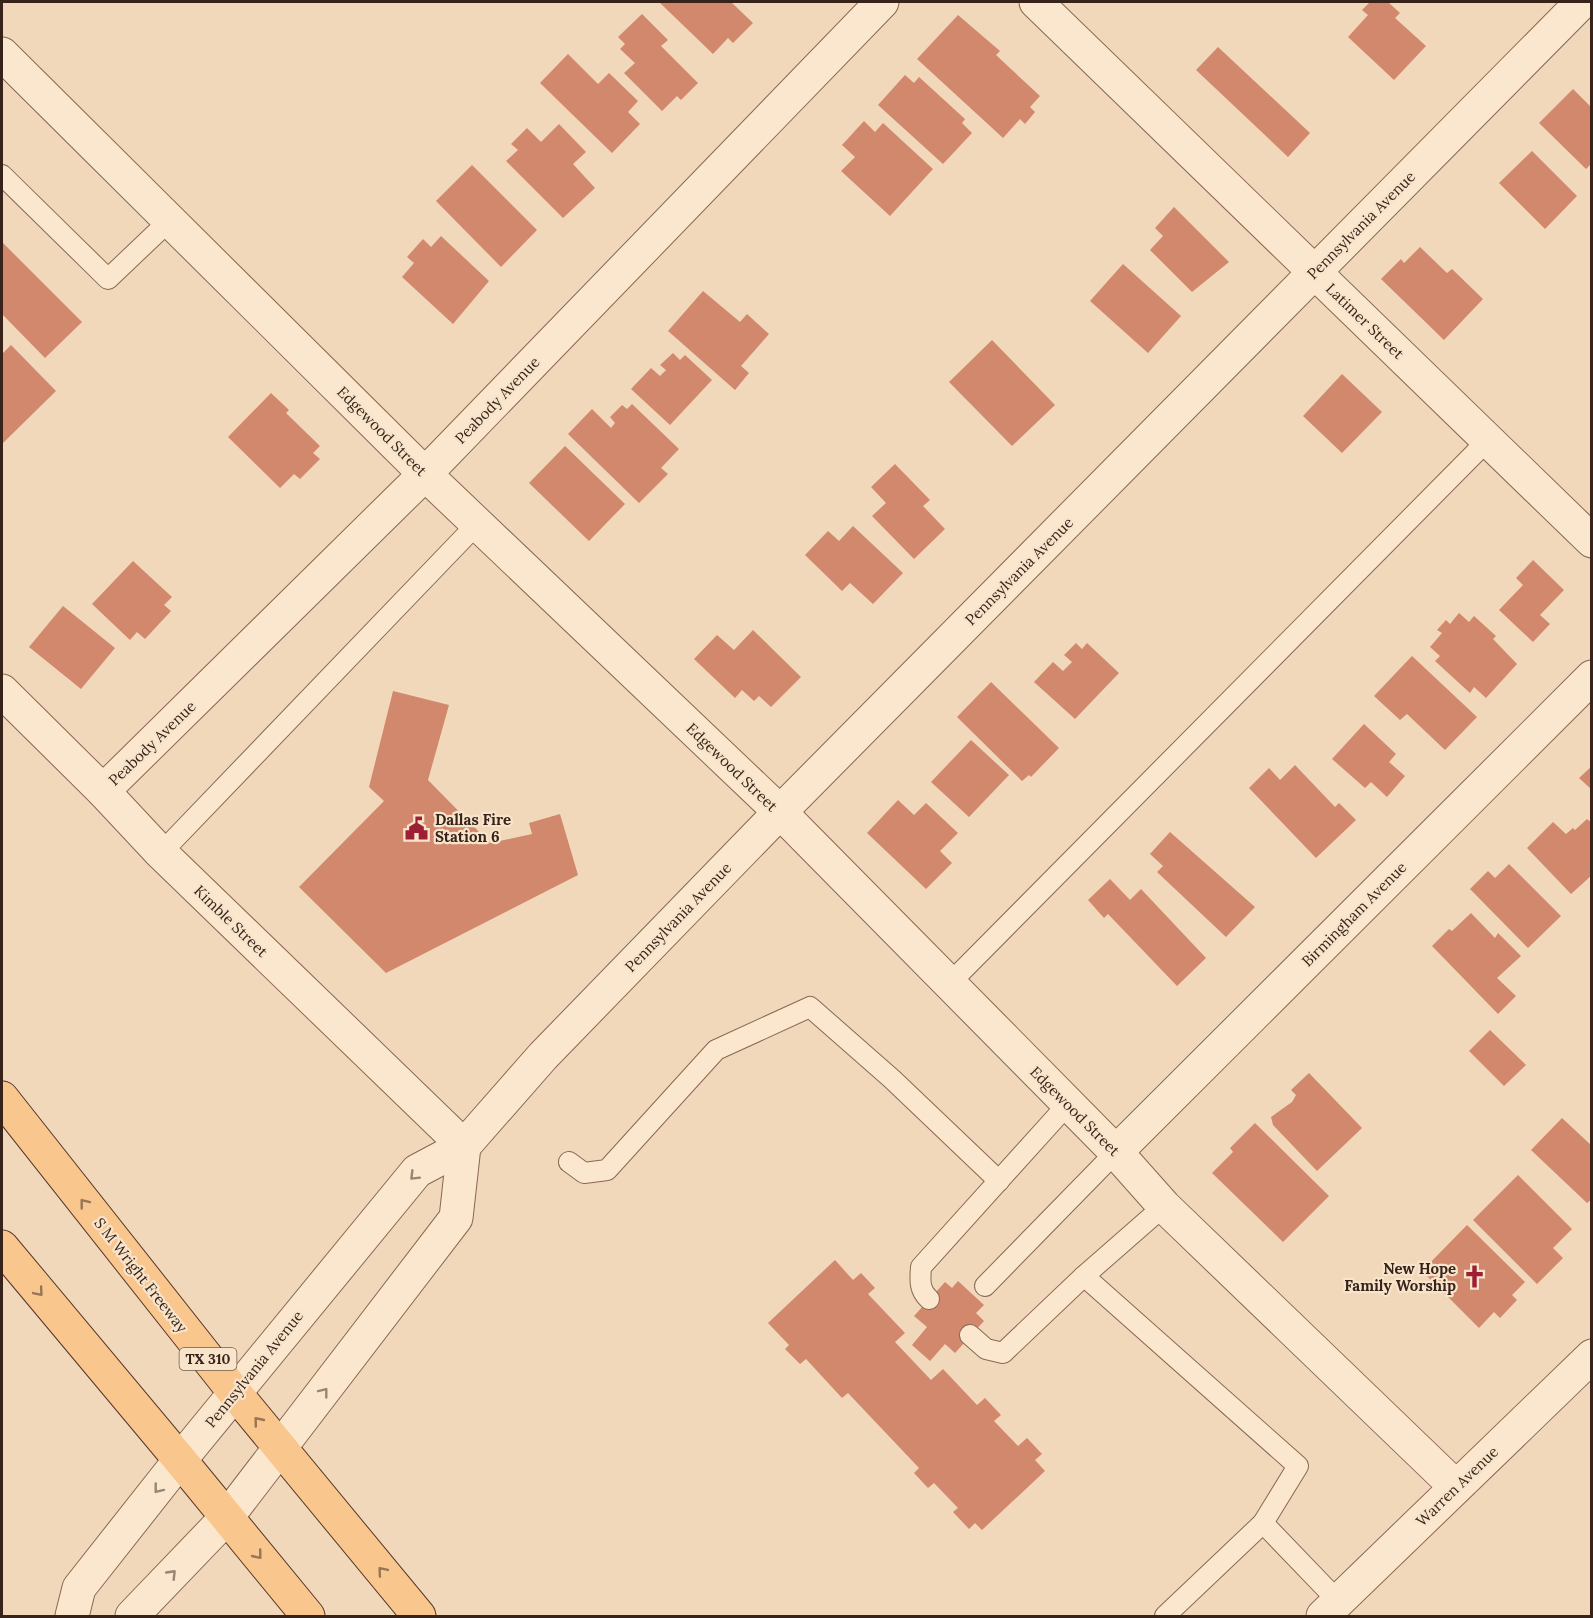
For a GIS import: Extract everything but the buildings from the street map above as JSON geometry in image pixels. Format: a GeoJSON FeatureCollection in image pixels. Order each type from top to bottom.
{"type":"FeatureCollection","features":[{"type":"Feature","properties":{"kind":"main road","name":"S M Wright Freeway"},"geometry":{"type":"LineString","coordinates":[[2,1098],[235,1393],[419,1617]]}},
{"type":"Feature","properties":{"kind":"main road"},"geometry":{"type":"LineString","coordinates":[[2,1247],[308,1617]]}},
{"type":"Feature","properties":{"kind":"street","name":"Peabody Avenue"},"geometry":{"type":"LineString","coordinates":[[103,791],[426,474],[882,2]]}},
{"type":"Feature","properties":{"kind":"street","name":"Latimer Street"},"geometry":{"type":"LineString","coordinates":[[1036,2],[1592,541]]}},
{"type":"Feature","properties":{"kind":"street","name":"Pennsylvania Avenue"},"geometry":{"type":"LineString","coordinates":[[72,1617],[80,1588],[180,1460],[417,1171],[464,1146],[543,1056],[780,812],[1582,2]]}},
{"type":"Feature","properties":{"kind":"street","name":"Edgewood Street"},"geometry":{"type":"LineString","coordinates":[[2,54],[477,524],[780,812],[1116,1152],[1164,1206],[1456,1487]]}},
{"type":"Feature","properties":{"kind":"street","name":"Birmingham Avenue"},"geometry":{"type":"LineString","coordinates":[[1116,1152],[1592,677]]}},
{"type":"Feature","properties":{"kind":"street","name":"Kimble Street"},"geometry":{"type":"LineString","coordinates":[[2,691],[103,791],[161,853],[464,1146]]}},
{"type":"Feature","properties":{"kind":"street"},"geometry":{"type":"LineString","coordinates":[[132,1617],[227,1517],[456,1218],[464,1146]]}},
{"type":"Feature","properties":{"kind":"street","name":"Warren Avenue"},"geometry":{"type":"LineString","coordinates":[[1330,1609],[1592,1356]]}},
{"type":"Feature","properties":{"kind":"lane"},"geometry":{"type":"LineString","coordinates":[[2,175],[108,279],[170,220]]}},
{"type":"Feature","properties":{"kind":"lane"},"geometry":{"type":"LineString","coordinates":[[950,983],[1488,440]]}},
{"type":"Feature","properties":{"kind":"lane"},"geometry":{"type":"LineString","coordinates":[[161,853],[477,524]]}},
{"type":"Feature","properties":{"kind":"lane"},"geometry":{"type":"LineString","coordinates":[[569,1162],[584,1173],[607,1170],[716,1050],[810,1007],[892,1079],[999,1181]]}},
{"type":"Feature","properties":{"kind":"lane"},"geometry":{"type":"LineString","coordinates":[[929,1299],[923,1293],[920,1280],[921,1267],[1068,1104]]}},
{"type":"Feature","properties":{"kind":"lane"},"geometry":{"type":"LineString","coordinates":[[985,1286],[1116,1152]]}},
{"type":"Feature","properties":{"kind":"lane"},"geometry":{"type":"LineString","coordinates":[[970,1335],[986,1349],[1003,1353],[1084,1276],[1164,1206]]}},
{"type":"Feature","properties":{"kind":"lane"},"geometry":{"type":"LineString","coordinates":[[1084,1276],[1298,1466],[1263,1523],[1165,1617]]}},
{"type":"Feature","properties":{"kind":"lane"},"geometry":{"type":"LineString","coordinates":[[1263,1523],[1330,1609]]}},
{"type":"Feature","properties":{"kind":"place","name":"Dallas Fire Station 6"},"geometry":{"type":"Point","coordinates":[417,828]}},
{"type":"Feature","properties":{"kind":"place","name":"New Hope Family Worship"},"geometry":{"type":"Point","coordinates":[1474,1277]}}]}
